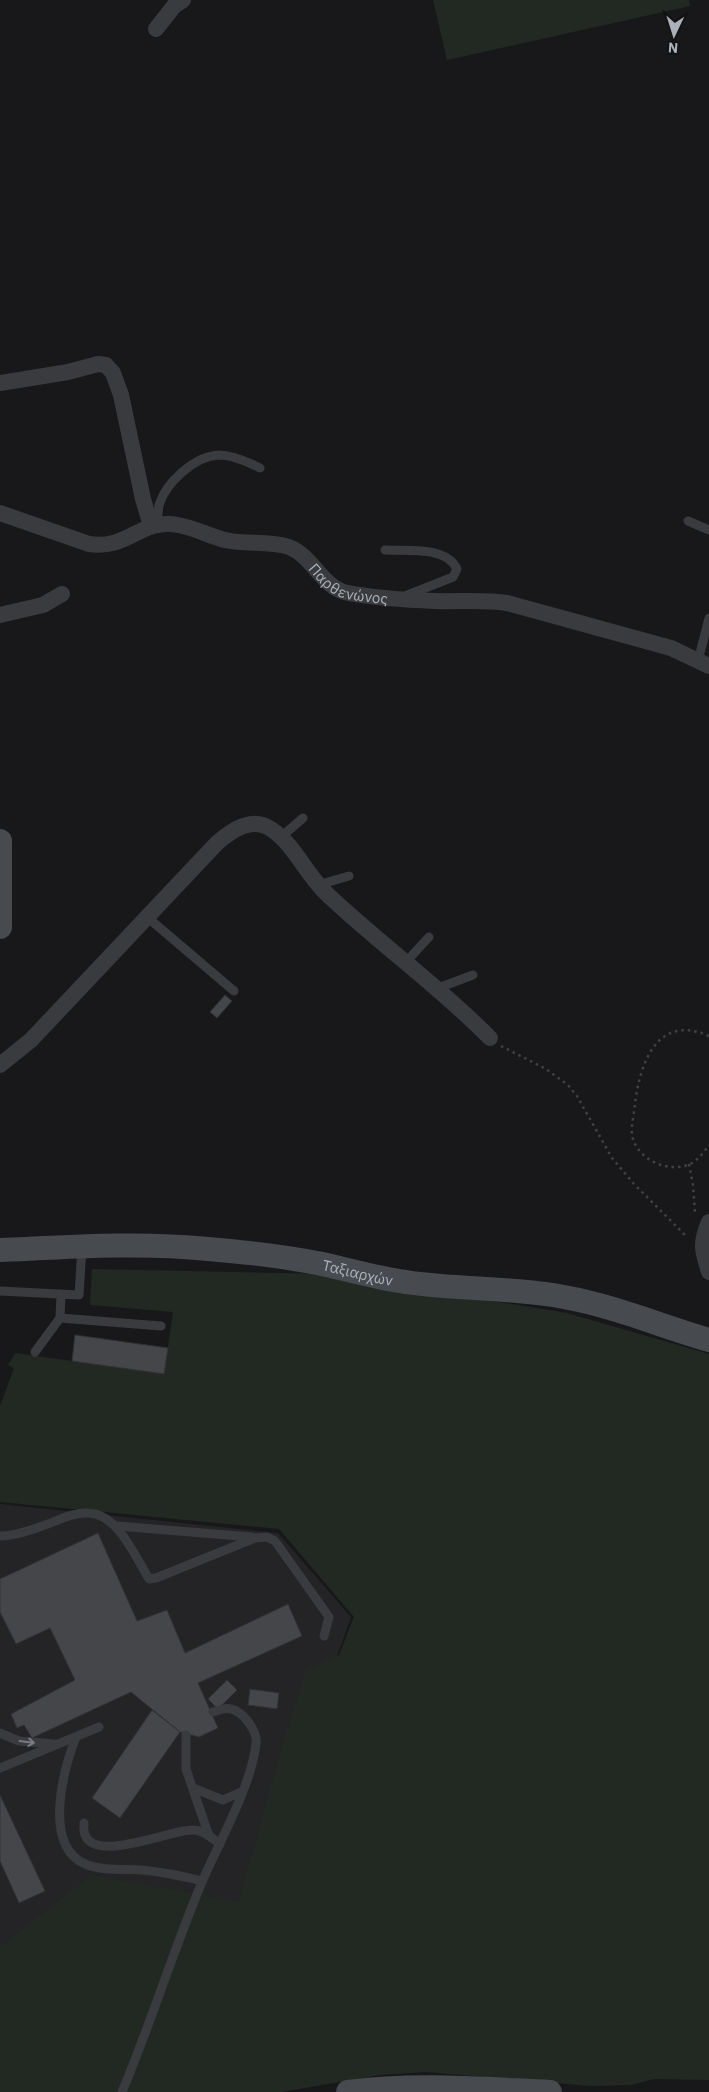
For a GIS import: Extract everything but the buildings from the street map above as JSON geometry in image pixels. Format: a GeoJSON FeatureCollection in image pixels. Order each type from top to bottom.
{"type":"FeatureCollection","features":[{"type":"Feature","properties":{"kind":"street"},"geometry":{"type":"LineString","coordinates":[[156,29],[174,6],[183,0]]}},
{"type":"Feature","properties":{"kind":"street"},"geometry":{"type":"LineString","coordinates":[[0,383],[68,372],[98,364],[106,365],[115,377],[143,499],[154,525],[122,542],[100,546],[89,544],[0,513]]}},
{"type":"Feature","properties":{"kind":"street","name":"Παρθενώνος"},"geometry":{"type":"LineString","coordinates":[[154,525],[178,525],[226,540],[290,547],[337,589],[348,593],[434,601],[495,601],[507,603],[671,648],[703,663]]}},
{"type":"Feature","properties":{"kind":"street"},"geometry":{"type":"LineString","coordinates":[[0,615],[43,605],[62,594]]}},
{"type":"Feature","properties":{"kind":"street"},"geometry":{"type":"LineString","coordinates":[[0,1064],[31,1040],[217,843],[233,830],[246,825],[257,824],[271,829],[318,885],[384,946],[438,988],[490,1038]]}},
{"type":"Feature","properties":{"kind":"street"},"geometry":{"type":"LineString","coordinates":[[0,841],[0,927]]}},
{"type":"Feature","properties":{"kind":"street"},"geometry":{"type":"LineString","coordinates":[[702,1220],[704,1235],[702,1249],[709,1272]]}},
{"type":"Feature","properties":{"kind":"street","name":"Ταξιαρχών"},"geometry":{"type":"LineString","coordinates":[[0,1250],[140,1245],[206,1248],[300,1260],[373,1277],[418,1284],[544,1293],[600,1305],[709,1340]]}},
{"type":"Feature","properties":{"kind":"street"},"geometry":{"type":"LineString","coordinates":[[348,2092],[376,2090],[538,2092]]}},
{"type":"Feature","properties":{"kind":"lane"},"geometry":{"type":"LineString","coordinates":[[154,525],[159,505],[180,474],[205,457],[220,455],[232,457],[260,468]]}},
{"type":"Feature","properties":{"kind":"lane"},"geometry":{"type":"LineString","coordinates":[[688,521],[709,530]]}},
{"type":"Feature","properties":{"kind":"lane"},"geometry":{"type":"LineString","coordinates":[[385,550],[440,555],[455,565],[457,569],[453,577],[400,598]]}},
{"type":"Feature","properties":{"kind":"lane"},"geometry":{"type":"LineString","coordinates":[[703,663],[709,618]]}},
{"type":"Feature","properties":{"kind":"lane"},"geometry":{"type":"LineString","coordinates":[[280,838],[303,818]]}},
{"type":"Feature","properties":{"kind":"lane"},"geometry":{"type":"LineString","coordinates":[[318,885],[349,876]]}},
{"type":"Feature","properties":{"kind":"lane"},"geometry":{"type":"LineString","coordinates":[[148,917],[234,991]]}},
{"type":"Feature","properties":{"kind":"lane"},"geometry":{"type":"LineString","coordinates":[[406,962],[429,937]]}},
{"type":"Feature","properties":{"kind":"lane"},"geometry":{"type":"LineString","coordinates":[[438,988],[473,975]]}},
{"type":"Feature","properties":{"kind":"lane"},"geometry":{"type":"LineString","coordinates":[[0,1291],[79,1295],[82,1247]]}},
{"type":"Feature","properties":{"kind":"lane"},"geometry":{"type":"LineString","coordinates":[[35,1352],[60,1318],[61,1294]]}},
{"type":"Feature","properties":{"kind":"lane"},"geometry":{"type":"LineString","coordinates":[[60,1318],[161,1326]]}},
{"type":"Feature","properties":{"kind":"lane"},"geometry":{"type":"LineString","coordinates":[[0,1536],[30,1530],[72,1515],[89,1513],[104,1517],[116,1526],[149,1579],[156,1578],[255,1538]]}},
{"type":"Feature","properties":{"kind":"lane"},"geometry":{"type":"LineString","coordinates":[[116,1526],[255,1538],[267,1537],[275,1541],[328,1617],[324,1636]]}},
{"type":"Feature","properties":{"kind":"lane"},"geometry":{"type":"LineString","coordinates":[[122,2092],[202,1881],[220,1844],[241,1792],[256,1742],[253,1730],[242,1715],[232,1709],[222,1709],[213,1712]]}},
{"type":"Feature","properties":{"kind":"lane"},"geometry":{"type":"LineString","coordinates":[[0,1768],[99,1727]]}},
{"type":"Feature","properties":{"kind":"lane"},"geometry":{"type":"LineString","coordinates":[[0,1733],[19,1742],[57,1745]]}},
{"type":"Feature","properties":{"kind":"lane"},"geometry":{"type":"LineString","coordinates":[[186,1735],[186,1769],[209,1836]]}},
{"type":"Feature","properties":{"kind":"lane"},"geometry":{"type":"LineString","coordinates":[[76,1737],[66,1762],[59,1813],[62,1833],[71,1854],[85,1864],[176,1874],[202,1881]]}},
{"type":"Feature","properties":{"kind":"lane"},"geometry":{"type":"LineString","coordinates":[[193,1788],[223,1800],[241,1792]]}},
{"type":"Feature","properties":{"kind":"lane"},"geometry":{"type":"LineString","coordinates":[[84,1822],[83,1832],[86,1838],[103,1845],[140,1844],[182,1831],[193,1830],[209,1836],[220,1844]]}},
{"type":"Feature","properties":{"kind":"path"},"geometry":{"type":"LineString","coordinates":[[709,1036],[690,1031],[666,1035],[656,1042],[647,1056],[637,1088],[632,1134],[637,1148],[646,1157],[668,1167],[689,1164],[698,1158],[709,1145]]}},
{"type":"Feature","properties":{"kind":"path"},"geometry":{"type":"LineString","coordinates":[[490,1038],[506,1050],[546,1069],[568,1085],[577,1096],[612,1158],[659,1210],[702,1249]]}},
{"type":"Feature","properties":{"kind":"path"},"geometry":{"type":"LineString","coordinates":[[689,1164],[702,1220]]}},
{"type":"Feature","properties":{"kind":"shaded area"},"geometry":{"type":"Polygon","coordinates":[[[433,0],[689,0],[690,6],[447,60],[433,0]]]}},
{"type":"Feature","properties":{"kind":"shaded area"},"geometry":{"type":"Polygon","coordinates":[[[92,1269],[324,1274],[567,1313],[709,1354],[709,2080],[654,2079],[631,2085],[590,2086],[426,2072],[381,2075],[281,2092],[0,2092],[0,1947],[92,1875],[239,1902],[281,1750],[306,1670],[339,1655],[354,1617],[279,1529],[0,1502],[0,1406],[14,1368],[8,1365],[15,1353],[164,1374],[173,1312],[90,1305],[92,1269]]]}},
{"type":"Feature","properties":{"kind":"shaded area"},"geometry":{"type":"Polygon","coordinates":[[[0,1504],[278,1533],[351,1617],[301,1757],[262,1897],[0,2092],[0,1504]]]}}]}
